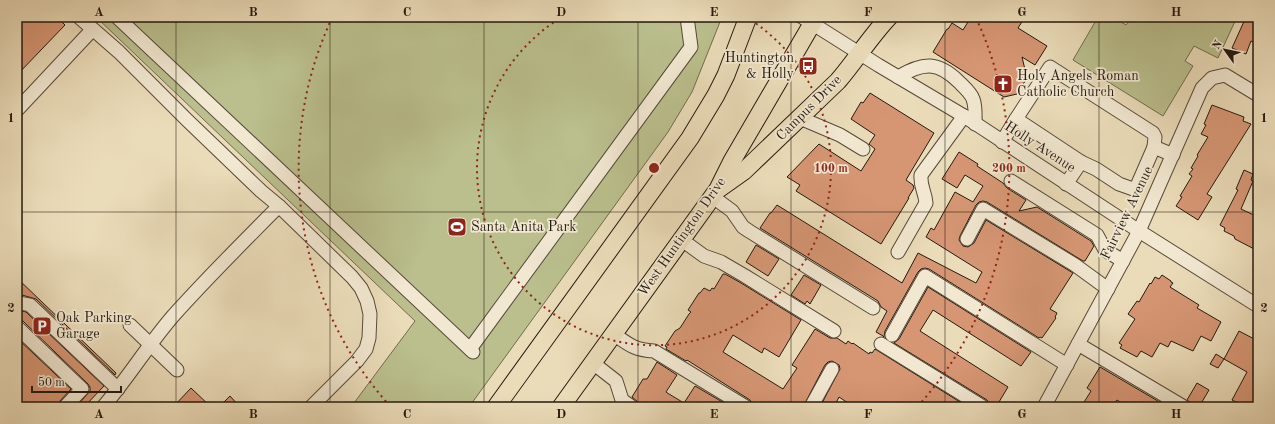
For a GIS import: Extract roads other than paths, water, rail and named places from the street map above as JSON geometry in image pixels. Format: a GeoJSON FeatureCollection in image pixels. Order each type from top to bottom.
{"type":"FeatureCollection","features":[{"type":"Feature","properties":{"kind":"main road"},"geometry":{"type":"LineString","coordinates":[[496,407],[690,138],[716,95],[726,75],[748,17]]}},
{"type":"Feature","properties":{"kind":"main road","name":"Campus Drive"},"geometry":{"type":"LineString","coordinates":[[715,193],[744,171],[838,81],[860,54],[874,33],[889,17]]}},
{"type":"Feature","properties":{"kind":"main road","name":"West Huntington Drive"},"geometry":{"type":"LineString","coordinates":[[561,407],[715,193],[810,19]]}},
{"type":"Feature","properties":{"kind":"street"},"geometry":{"type":"LineString","coordinates":[[79,17],[92,30],[119,52],[186,120],[261,191],[279,206],[352,277],[361,288],[367,301],[370,314],[369,338],[366,349],[357,361],[311,407]]}},
{"type":"Feature","properties":{"kind":"street"},"geometry":{"type":"LineString","coordinates":[[117,17],[471,351],[691,47],[687,17]]}},
{"type":"Feature","properties":{"kind":"street","name":"Holly Avenue"},"geometry":{"type":"LineString","coordinates":[[810,19],[860,54],[964,116],[1139,232],[1258,306]]}},
{"type":"Feature","properties":{"kind":"street"},"geometry":{"type":"LineString","coordinates":[[17,110],[92,30]]}},
{"type":"Feature","properties":{"kind":"street"},"geometry":{"type":"LineString","coordinates":[[898,77],[910,70],[928,66],[938,67],[948,71],[973,97],[975,105],[975,124]]}},
{"type":"Feature","properties":{"kind":"street"},"geometry":{"type":"LineString","coordinates":[[1002,142],[1016,119],[1050,67],[1153,133],[1156,137],[1154,146],[1137,186],[1133,189],[1124,186],[1081,162],[1016,119]]}},
{"type":"Feature","properties":{"kind":"street","name":"Fairview Avenue"},"geometry":{"type":"LineString","coordinates":[[1044,407],[1139,232],[1202,88],[1212,78],[1225,75],[1258,94]]}},
{"type":"Feature","properties":{"kind":"street"},"geometry":{"type":"LineString","coordinates":[[898,252],[926,203],[925,194],[920,184],[921,175],[964,116]]}},
{"type":"Feature","properties":{"kind":"street"},"geometry":{"type":"LineString","coordinates":[[800,118],[840,135],[863,149]]}},
{"type":"Feature","properties":{"kind":"street"},"geometry":{"type":"LineString","coordinates":[[1154,146],[1173,154]]}},
{"type":"Feature","properties":{"kind":"street"},"geometry":{"type":"LineString","coordinates":[[1066,184],[1081,162]]}},
{"type":"Feature","properties":{"kind":"street"},"geometry":{"type":"LineString","coordinates":[[1142,173],[1161,182]]}},
{"type":"Feature","properties":{"kind":"street"},"geometry":{"type":"LineString","coordinates":[[1011,181],[1097,234],[1105,250],[1123,261]]}},
{"type":"Feature","properties":{"kind":"street"},"geometry":{"type":"LineString","coordinates":[[715,193],[732,211],[743,227],[873,308]]}},
{"type":"Feature","properties":{"kind":"street"},"geometry":{"type":"LineString","coordinates":[[103,407],[118,390],[137,364],[149,344],[173,316],[279,206]]}},
{"type":"Feature","properties":{"kind":"street"},"geometry":{"type":"LineString","coordinates":[[967,239],[983,209],[1074,265],[1108,289]]}},
{"type":"Feature","properties":{"kind":"street"},"geometry":{"type":"LineString","coordinates":[[682,240],[704,256],[720,262],[745,276],[834,331]]}},
{"type":"Feature","properties":{"kind":"street"},"geometry":{"type":"LineString","coordinates":[[892,335],[925,276],[1067,365]]}},
{"type":"Feature","properties":{"kind":"street"},"geometry":{"type":"LineString","coordinates":[[17,305],[20,303],[30,305],[118,390]]}},
{"type":"Feature","properties":{"kind":"street"},"geometry":{"type":"LineString","coordinates":[[130,325],[177,370]]}},
{"type":"Feature","properties":{"kind":"street"},"geometry":{"type":"LineString","coordinates":[[17,327],[82,389],[65,407]]}},
{"type":"Feature","properties":{"kind":"street"},"geometry":{"type":"LineString","coordinates":[[614,334],[631,346],[641,350],[654,351],[746,407]]}},
{"type":"Feature","properties":{"kind":"street"},"geometry":{"type":"LineString","coordinates":[[881,344],[983,407]]}},
{"type":"Feature","properties":{"kind":"street"},"geometry":{"type":"LineString","coordinates":[[1078,344],[1184,407]]}},
{"type":"Feature","properties":{"kind":"street"},"geometry":{"type":"LineString","coordinates":[[593,363],[616,380],[622,400],[632,407]]}},
{"type":"Feature","properties":{"kind":"street"},"geometry":{"type":"LineString","coordinates":[[811,407],[832,369]]}},
{"type":"Feature","properties":{"kind":"place","name":"Huntington & Holly"},"geometry":{"type":"Point","coordinates":[808,66]}},
{"type":"Feature","properties":{"kind":"place","name":"Holy Angels Roman Catholic Church"},"geometry":{"type":"Point","coordinates":[1003,84]}},
{"type":"Feature","properties":{"kind":"place","name":"Santa Anita Park"},"geometry":{"type":"Point","coordinates":[457,227]}},
{"type":"Feature","properties":{"kind":"place","name":"Oak Parking Garage"},"geometry":{"type":"Point","coordinates":[42,326]}}]}
